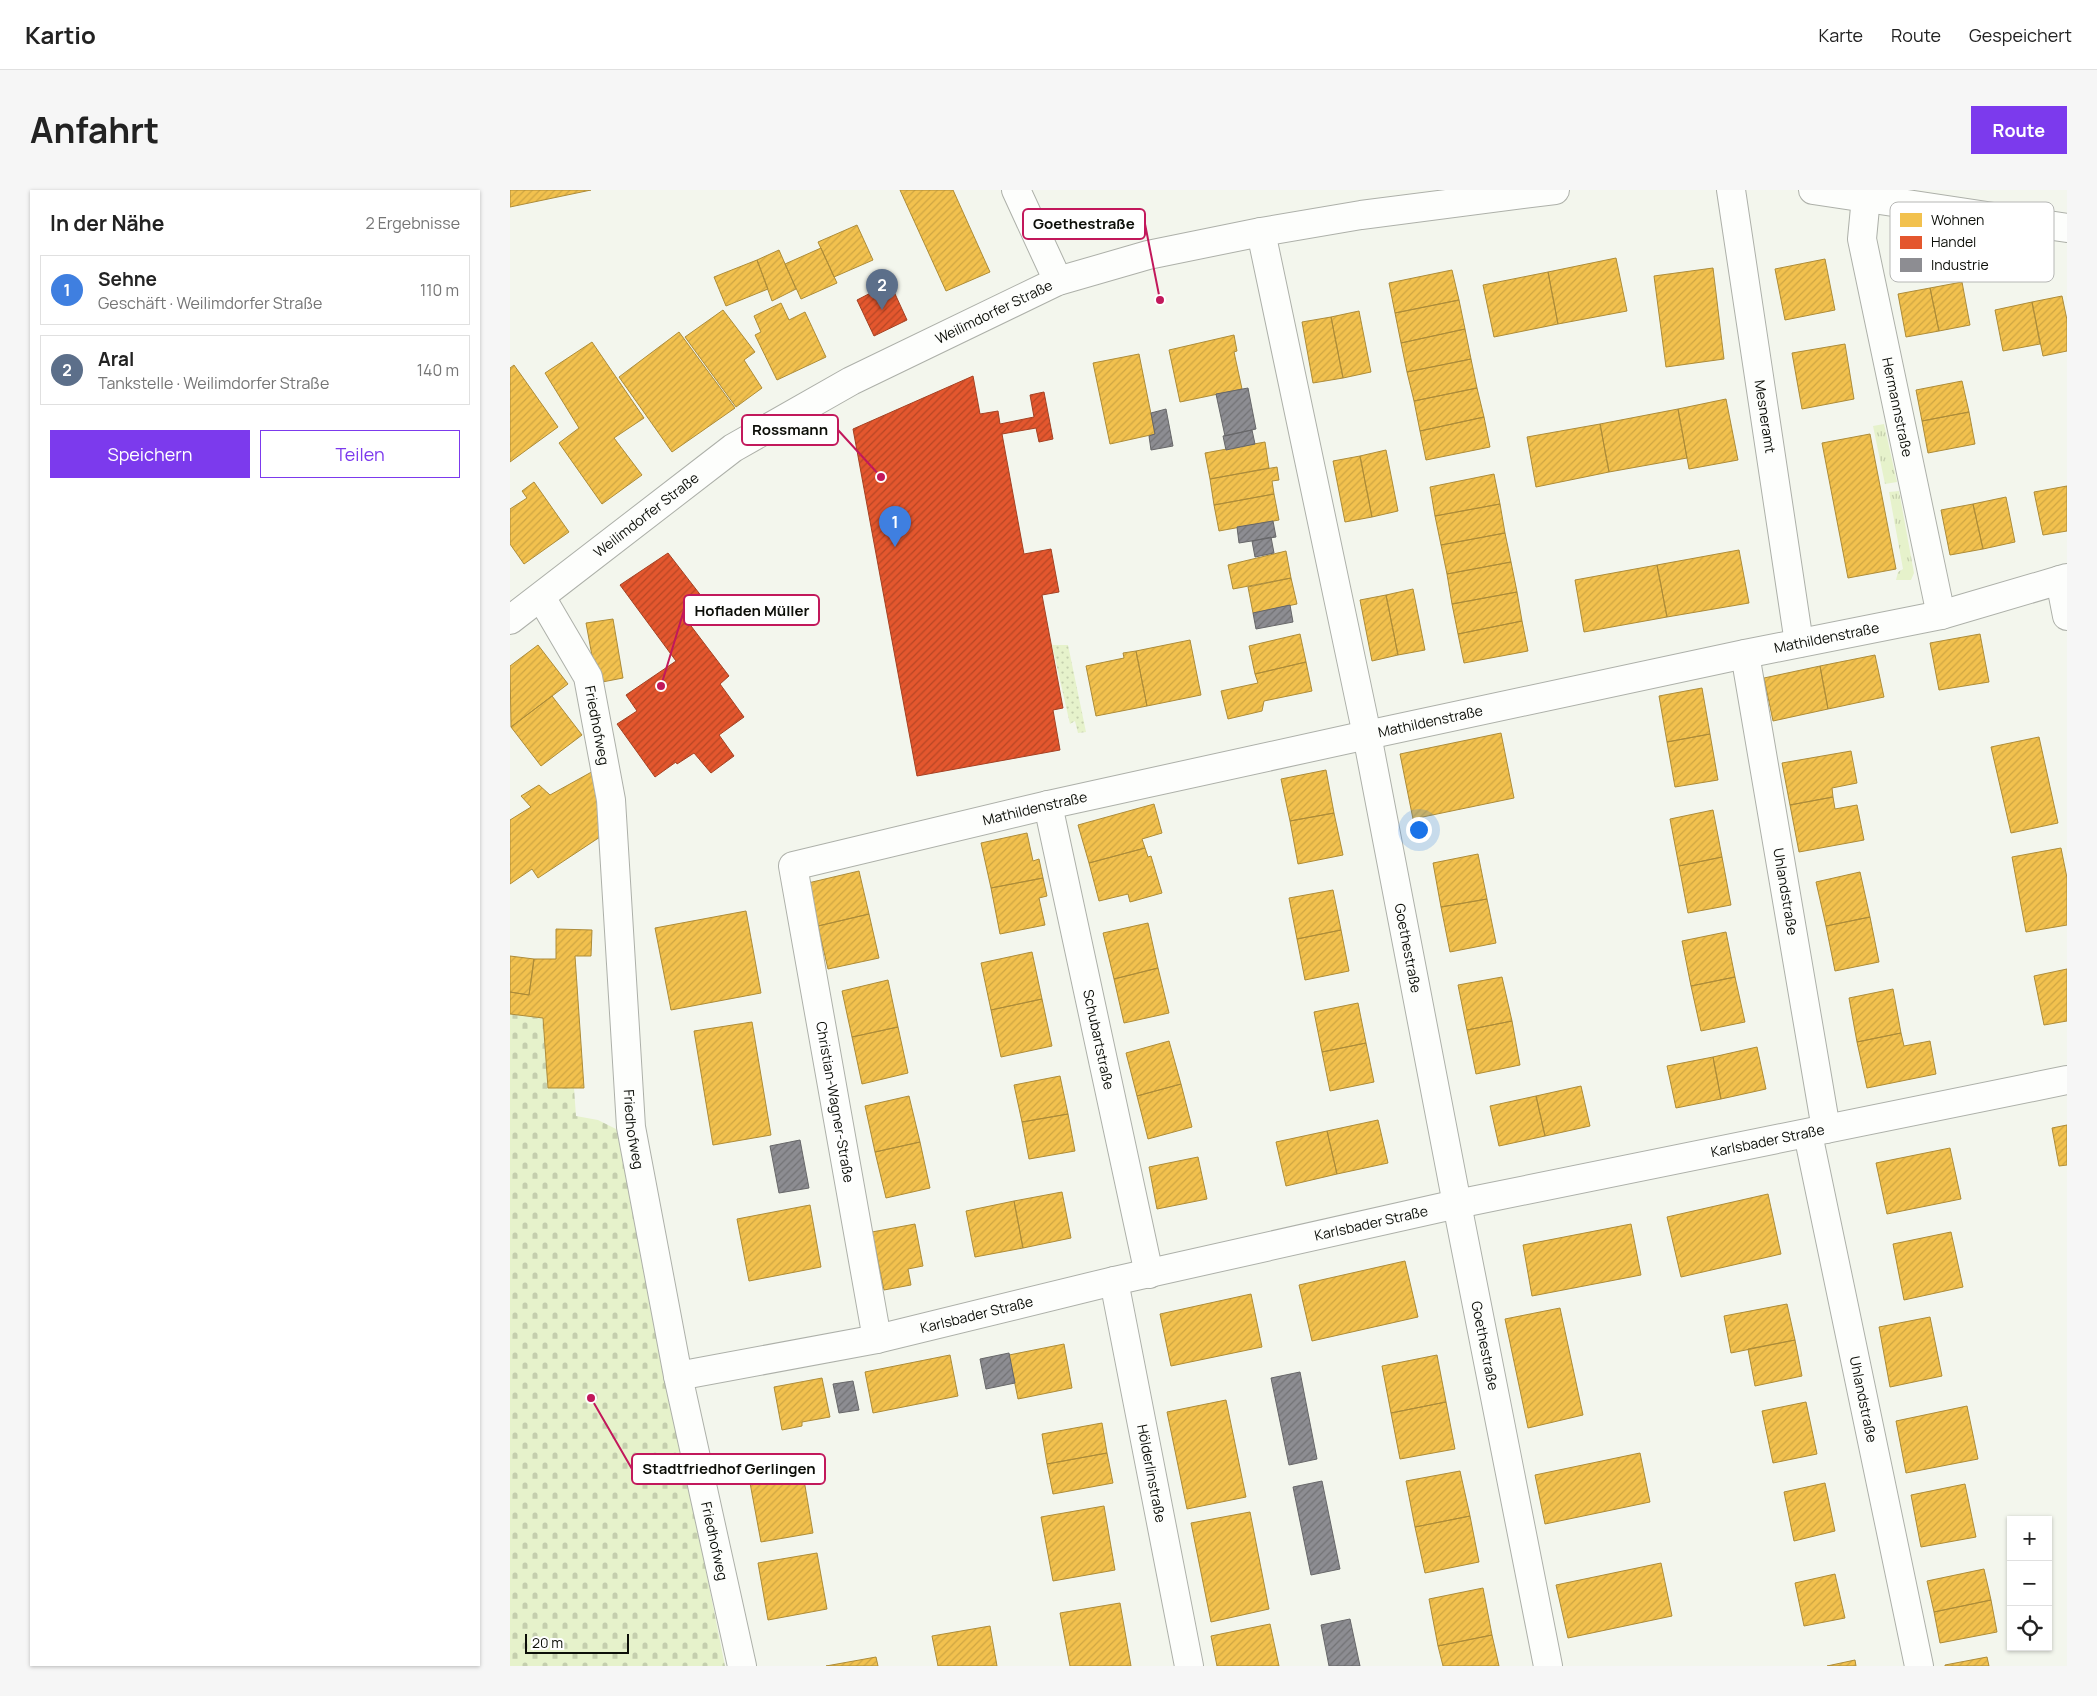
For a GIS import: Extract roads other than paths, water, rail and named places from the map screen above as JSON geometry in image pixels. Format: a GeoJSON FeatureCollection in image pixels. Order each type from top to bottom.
{"type":"FeatureCollection","features":[{"type":"Feature","properties":{"kind":"street"},"geometry":{"type":"LineString","coordinates":[[1016,190],[1058,281]]}},
{"type":"Feature","properties":{"kind":"street","name":"Weilimdorfer Straße"},"geometry":{"type":"LineString","coordinates":[[510,620],[733,448],[851,381],[1058,281],[1148,255],[1261,232],[1361,214],[1555,190]]}},
{"type":"Feature","properties":{"kind":"street","name":"Mesneramt"},"geometry":{"type":"LineString","coordinates":[[1731,190],[1799,643]]}},
{"type":"Feature","properties":{"kind":"street"},"geometry":{"type":"LineString","coordinates":[[1813,190],[1898,202]]}},
{"type":"Feature","properties":{"kind":"street","name":"Hermannstraße"},"geometry":{"type":"LineString","coordinates":[[1866,197],[1862,239],[1940,615]]}},
{"type":"Feature","properties":{"kind":"street"},"geometry":{"type":"LineString","coordinates":[[2054,226],[2067,228]]}},
{"type":"Feature","properties":{"kind":"street","name":"Goethestraße"},"geometry":{"type":"LineString","coordinates":[[1261,232],[1368,735],[1457,1204],[1548,1666]]}},
{"type":"Feature","properties":{"kind":"street"},"geometry":{"type":"LineString","coordinates":[[2064,579],[2067,616]]}},
{"type":"Feature","properties":{"kind":"street","name":"Mathildenstraße"},"geometry":{"type":"LineString","coordinates":[[793,866],[1048,805],[1745,654],[1940,615],[2064,579]]}},
{"type":"Feature","properties":{"kind":"street","name":"Friedhofweg"},"geometry":{"type":"LineString","coordinates":[[541,597],[588,677],[602,746],[611,800],[631,1127],[678,1376],[742,1666]]}},
{"type":"Feature","properties":{"kind":"street","name":"Uhlandstraße"},"geometry":{"type":"LineString","coordinates":[[1745,654],[1817,1132],[1919,1666]]}},
{"type":"Feature","properties":{"kind":"street","name":"Schubartstraße"},"geometry":{"type":"LineString","coordinates":[[1048,805],[1150,1274]]}},
{"type":"Feature","properties":{"kind":"street","name":"Christian-Wagner-Straße"},"geometry":{"type":"LineString","coordinates":[[793,866],[877,1338]]}},
{"type":"Feature","properties":{"kind":"street","name":"Karlsbader Straße"},"geometry":{"type":"LineString","coordinates":[[678,1376],[877,1338],[1114,1281],[1457,1204],[2067,1080]]}},
{"type":"Feature","properties":{"kind":"street","name":"Hölderlinstraße"},"geometry":{"type":"LineString","coordinates":[[1114,1281],[1189,1666]]}},
{"type":"Feature","properties":{"kind":"place","name":"Goethestraße"},"geometry":{"type":"Point","coordinates":[1160,300]}},
{"type":"Feature","properties":{"kind":"place","name":"Aral"},"geometry":{"type":"Point","coordinates":[882,310]}},
{"type":"Feature","properties":{"kind":"place","name":"Rossmann"},"geometry":{"type":"Point","coordinates":[881,477]}},
{"type":"Feature","properties":{"kind":"place","name":"Sehne"},"geometry":{"type":"Point","coordinates":[895,547]}},
{"type":"Feature","properties":{"kind":"place","name":"Hofladen Müller"},"geometry":{"type":"Point","coordinates":[661,686]}},
{"type":"Feature","properties":{"kind":"place","name":"Stadtfriedhof Gerlingen"},"geometry":{"type":"Point","coordinates":[591,1398]}}]}
